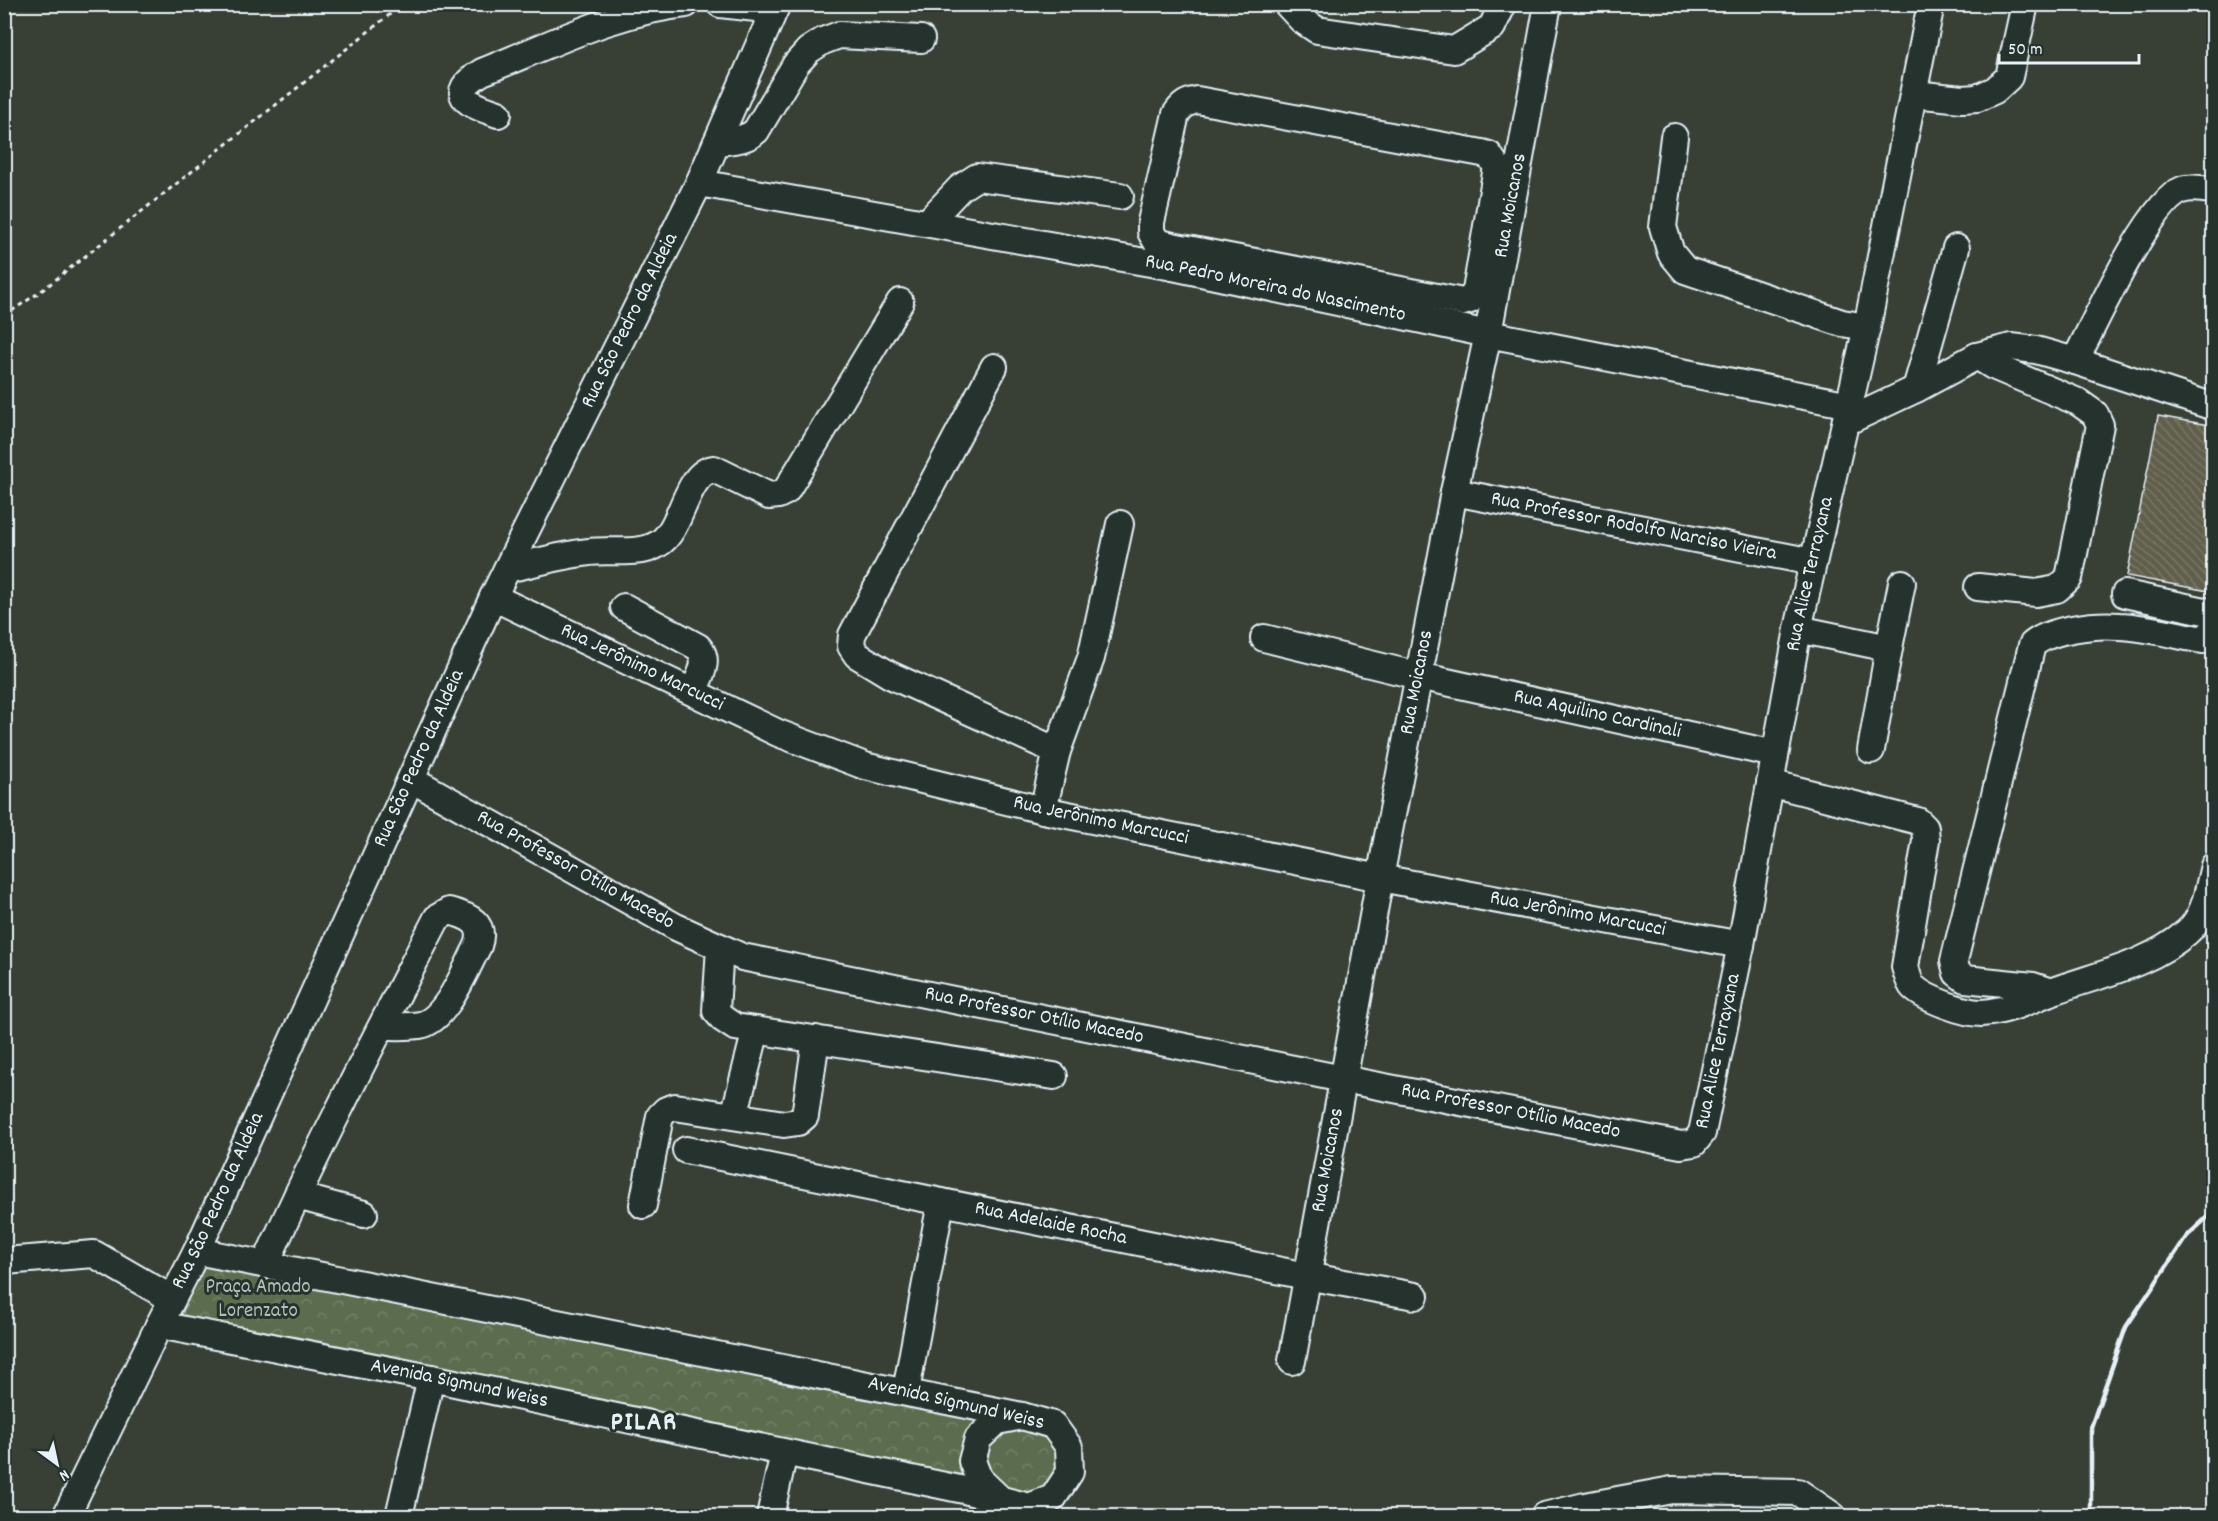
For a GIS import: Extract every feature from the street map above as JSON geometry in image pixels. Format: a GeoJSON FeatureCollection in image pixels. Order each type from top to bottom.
{"type":"FeatureCollection","features":[{"type":"Feature","properties":{"kind":"street"},"geometry":{"type":"LineString","coordinates":[[498,114],[471,104],[465,98],[464,90],[471,79],[482,72],[612,20],[653,8],[686,4]]}},
{"type":"Feature","properties":{"kind":"street"},"geometry":{"type":"LineString","coordinates":[[720,4],[776,7]]}},
{"type":"Feature","properties":{"kind":"street"},"geometry":{"type":"LineString","coordinates":[[1287,4],[1302,20],[1317,30],[1454,51],[1492,27],[1503,4]]}},
{"type":"Feature","properties":{"kind":"street","name":"Rua Moicanos"},"geometry":{"type":"LineString","coordinates":[[1292,1361],[1380,878],[1454,492],[1488,334],[1548,4]]}},
{"type":"Feature","properties":{"kind":"street","name":"Rua Alice Terrayana"},"geometry":{"type":"LineString","coordinates":[[1694,1143],[1702,1133],[1741,945],[1798,629],[1867,327],[1931,4]]}},
{"type":"Feature","properties":{"kind":"street"},"geometry":{"type":"LineString","coordinates":[[1914,94],[1962,99],[1977,98],[1995,90],[2009,77],[2025,4]]}},
{"type":"Feature","properties":{"kind":"street","name":"Rua São Pedro da Aldeia"},"geometry":{"type":"LineString","coordinates":[[70,1516],[159,1325],[197,1251],[493,597],[699,183],[776,7]]}},
{"type":"Feature","properties":{"kind":"street"},"geometry":{"type":"LineString","coordinates":[[717,142],[742,139],[756,131],[796,64],[809,50],[823,41],[839,35],[921,39]]}},
{"type":"Feature","properties":{"kind":"street"},"geometry":{"type":"LineString","coordinates":[[1197,100],[1482,153],[1489,155],[1497,167],[1476,291],[1470,300],[1463,302],[1175,257],[1157,242],[1151,232],[1151,222],[1176,114],[1189,101],[1197,100]]}},
{"type":"Feature","properties":{"kind":"street"},"geometry":{"type":"LineString","coordinates":[[1674,137],[1663,227],[1671,253],[1686,270],[1842,323],[1867,327]]}},
{"type":"Feature","properties":{"kind":"street"},"geometry":{"type":"LineString","coordinates":[[927,223],[960,188],[977,177],[1120,196]]}},
{"type":"Feature","properties":{"kind":"street","name":"Rua Pedro Moreira do Nascimento"},"geometry":{"type":"LineString","coordinates":[[699,183],[927,223],[1175,257],[1488,334],[1848,414]]}},
{"type":"Feature","properties":{"kind":"street"},"geometry":{"type":"LineString","coordinates":[[2075,361],[2134,245],[2169,198],[2183,189],[2214,191]]}},
{"type":"Feature","properties":{"kind":"street"},"geometry":{"type":"LineString","coordinates":[[1916,389],[1956,248]]}},
{"type":"Feature","properties":{"kind":"street"},"geometry":{"type":"LineString","coordinates":[[507,569],[577,554],[638,550],[660,544],[669,534],[698,478],[707,470],[714,469],[769,496],[786,491],[900,302]]}},
{"type":"Feature","properties":{"kind":"street"},"geometry":{"type":"LineString","coordinates":[[1848,414],[1916,389],[1977,356],[2011,347],[2036,350],[2208,402]]}},
{"type":"Feature","properties":{"kind":"street"},"geometry":{"type":"LineString","coordinates":[[1977,356],[1993,366],[2078,402],[2095,414],[2100,426],[2069,578],[2057,589],[2036,593],[1978,587]]}},
{"type":"Feature","properties":{"kind":"street"},"geometry":{"type":"LineString","coordinates":[[994,367],[852,635],[851,646],[857,655],[890,675],[1057,751]]}},
{"type":"Feature","properties":{"kind":"street","name":"Rua Professor Rodolfo Narciso Vieira"},"geometry":{"type":"LineString","coordinates":[[1454,492],[1813,562]]}},
{"type":"Feature","properties":{"kind":"street"},"geometry":{"type":"LineString","coordinates":[[1043,810],[1057,751],[1090,658],[1120,524]]}},
{"type":"Feature","properties":{"kind":"street"},"geometry":{"type":"LineString","coordinates":[[1871,750],[1902,583]]}},
{"type":"Feature","properties":{"kind":"street"},"geometry":{"type":"LineString","coordinates":[[2125,594],[2214,613]]}},
{"type":"Feature","properties":{"kind":"street","name":"Rua Jerônimo Marcucci"},"geometry":{"type":"LineString","coordinates":[[493,597],[778,733],[865,766],[1043,810],[1380,878],[1741,945]]}},
{"type":"Feature","properties":{"kind":"street"},"geometry":{"type":"LineString","coordinates":[[624,607],[698,647],[703,652],[705,662],[693,692]]}},
{"type":"Feature","properties":{"kind":"street"},"geometry":{"type":"LineString","coordinates":[[2051,992],[2033,986],[1965,979],[1957,973],[1954,961],[2032,645],[2046,635],[2078,629],[2118,626],[2208,635]]}},
{"type":"Feature","properties":{"kind":"street"},"geometry":{"type":"LineString","coordinates":[[1798,629],[1889,648]]}},
{"type":"Feature","properties":{"kind":"street","name":"Rua Aquilino Cardinali"},"geometry":{"type":"LineString","coordinates":[[1264,638],[1419,676],[1775,754]]}},
{"type":"Feature","properties":{"kind":"street","name":"Rua Professor Otílio Macedo"},"geometry":{"type":"LineString","coordinates":[[411,779],[676,927],[742,957],[1343,1079],[1681,1144],[1694,1143]]}},
{"type":"Feature","properties":{"kind":"street"},"geometry":{"type":"LineString","coordinates":[[1770,783],[1918,820],[1925,828],[1926,840],[1905,967],[1912,986],[1932,1001],[1980,1013],[2020,1005],[2126,966],[2167,948],[2189,931],[2202,913],[2214,866]]}},
{"type":"Feature","properties":{"kind":"street"},"geometry":{"type":"LineString","coordinates":[[266,1265],[297,1196],[382,1026],[437,918],[449,911],[477,924],[481,929],[482,937],[442,1012],[432,1021],[421,1025],[382,1026]]}},
{"type":"Feature","properties":{"kind":"street"},"geometry":{"type":"LineString","coordinates":[[720,947],[716,1011],[735,1027],[1053,1076]]}},
{"type":"Feature","properties":{"kind":"street"},"geometry":{"type":"LineString","coordinates":[[734,1116],[756,1030]]}},
{"type":"Feature","properties":{"kind":"street"},"geometry":{"type":"LineString","coordinates":[[643,1205],[660,1116],[666,1110],[675,1107],[784,1124],[798,1122],[805,1116],[816,1039]]}},
{"type":"Feature","properties":{"kind":"street","name":"Rua Adelaide Rocha"},"geometry":{"type":"LineString","coordinates":[[687,1150],[1306,1276],[1415,1296]]}},
{"type":"Feature","properties":{"kind":"street"},"geometry":{"type":"LineString","coordinates":[[297,1196],[364,1214]]}},
{"type":"Feature","properties":{"kind":"street"},"geometry":{"type":"LineString","coordinates":[[906,1391],[941,1202]]}},
{"type":"Feature","properties":{"kind":"street","name":"Avenida Sigmund Weiss"},"geometry":{"type":"LineString","coordinates":[[159,1325],[431,1378],[784,1452],[1029,1507],[1053,1498],[1070,1472],[1068,1447],[1053,1425],[1022,1416],[197,1251]]}},
{"type":"Feature","properties":{"kind":"street"},"geometry":{"type":"LineString","coordinates":[[4,1262],[94,1254],[172,1299]]}},
{"type":"Feature","properties":{"kind":"street"},"geometry":{"type":"LineString","coordinates":[[399,1516],[431,1378]]}},
{"type":"Feature","properties":{"kind":"street"},"geometry":{"type":"LineString","coordinates":[[1001,1501],[980,1479],[972,1461],[978,1439],[997,1421],[1022,1416]]}},
{"type":"Feature","properties":{"kind":"street"},"geometry":{"type":"LineString","coordinates":[[770,1516],[784,1452]]}},
{"type":"Feature","properties":{"kind":"street"},"geometry":{"type":"LineString","coordinates":[[1544,1516],[1672,1490],[1798,1492],[1833,1516]]}},
{"type":"Feature","properties":{"kind":"path"},"geometry":{"type":"LineString","coordinates":[[4,316],[40,292],[403,4]]}},
{"type":"Feature","properties":{"kind":"green space","name":"Praça Amado Lorenzato"},"geometry":{"type":"Polygon","coordinates":[[[206,1256],[1010,1425],[1053,1441],[1069,1458],[1059,1486],[1036,1495],[971,1479],[181,1317],[206,1256]]]}},
{"type":"Feature","properties":{"kind":"building"},"geometry":{"type":"Polygon","coordinates":[[[2158,416],[2214,426],[2214,592],[2127,576],[2158,416]]]}},
{"type":"Feature","properties":{"kind":"railway"},"geometry":{"type":"LineString","coordinates":[[2091,1516],[2091,1427],[2126,1327],[2187,1236],[2214,1211]]}},
{"type":"Feature","properties":{"kind":"district","name":"PILAR"},"geometry":{"type":"Point","coordinates":[644,1423]}}]}
